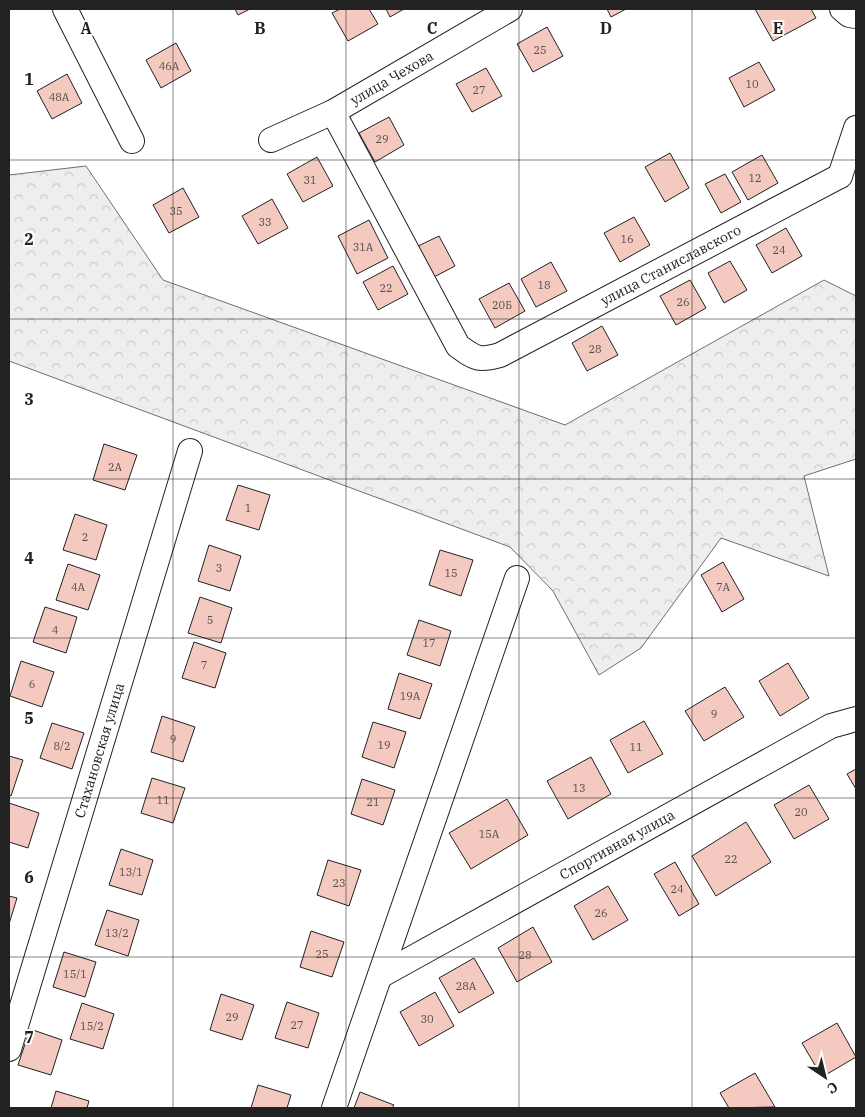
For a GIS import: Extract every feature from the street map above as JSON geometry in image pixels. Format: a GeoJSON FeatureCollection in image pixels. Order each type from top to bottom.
{"type":"FeatureCollection","features":[{"type":"Feature","properties":{"kind":"street"},"geometry":{"type":"LineString","coordinates":[[65,9],[132,140]]}},
{"type":"Feature","properties":{"kind":"street","name":"улица Чехова"},"geometry":{"type":"LineString","coordinates":[[271,140],[333,112],[510,9]]}},
{"type":"Feature","properties":{"kind":"street"},"geometry":{"type":"LineString","coordinates":[[842,9],[849,15],[856,16]]}},
{"type":"Feature","properties":{"kind":"street","name":"улица Станиславского"},"geometry":{"type":"LineString","coordinates":[[333,112],[458,346],[471,355],[483,359],[500,355],[848,178]]}},
{"type":"Feature","properties":{"kind":"street"},"geometry":{"type":"LineString","coordinates":[[848,178],[856,128]]}},
{"type":"Feature","properties":{"kind":"street","name":"Стахановская улица"},"geometry":{"type":"LineString","coordinates":[[9,1049],[190,451]]}},
{"type":"Feature","properties":{"kind":"street"},"geometry":{"type":"LineString","coordinates":[[334,1108],[517,578]]}},
{"type":"Feature","properties":{"kind":"street","name":"Спортивная улица"},"geometry":{"type":"LineString","coordinates":[[380,976],[831,726],[856,720]]}},
{"type":"Feature","properties":{"kind":"green space"},"geometry":{"type":"Polygon","coordinates":[[[86,166],[163,280],[565,425],[824,280],[856,296],[856,459],[804,476],[829,576],[721,538],[641,648],[599,675],[553,591],[510,547],[9,361],[9,175],[86,166]]]}},
{"type":"Feature","properties":{"kind":"building"},"geometry":{"type":"Polygon","coordinates":[[[235,9],[250,9],[238,15],[235,9]]]}},
{"type":"Feature","properties":{"kind":"building"},"geometry":{"type":"Polygon","coordinates":[[[340,9],[369,9],[378,24],[348,41],[332,13],[340,9]]]}},
{"type":"Feature","properties":{"kind":"building"},"geometry":{"type":"Polygon","coordinates":[[[386,9],[404,9],[390,17],[386,9]]]}},
{"type":"Feature","properties":{"kind":"building"},"geometry":{"type":"Polygon","coordinates":[[[607,9],[626,9],[611,17],[607,9]]]}},
{"type":"Feature","properties":{"kind":"building"},"geometry":{"type":"Polygon","coordinates":[[[755,9],[811,9],[816,18],[773,41],[755,9]]]}},
{"type":"Feature","properties":{"kind":"building"},"geometry":{"type":"Polygon","coordinates":[[[547,27],[563,56],[533,72],[517,44],[547,27]]]}},
{"type":"Feature","properties":{"kind":"building"},"geometry":{"type":"Polygon","coordinates":[[[176,43],[191,71],[161,88],[146,60],[176,43]]]}},
{"type":"Feature","properties":{"kind":"building"},"geometry":{"type":"Polygon","coordinates":[[[759,62],[775,90],[744,107],[729,78],[759,62]]]}},
{"type":"Feature","properties":{"kind":"building"},"geometry":{"type":"Polygon","coordinates":[[[486,68],[502,96],[472,112],[456,84],[486,68]]]}},
{"type":"Feature","properties":{"kind":"building"},"geometry":{"type":"Polygon","coordinates":[[[67,74],[82,103],[52,119],[37,91],[67,74]]]}},
{"type":"Feature","properties":{"kind":"building"},"geometry":{"type":"Polygon","coordinates":[[[389,117],[404,145],[375,162],[359,133],[389,117]]]}},
{"type":"Feature","properties":{"kind":"building"},"geometry":{"type":"Polygon","coordinates":[[[670,153],[689,188],[665,202],[645,167],[670,153]]]}},
{"type":"Feature","properties":{"kind":"building"},"geometry":{"type":"Polygon","coordinates":[[[762,155],[778,183],[748,200],[732,172],[762,155]]]}},
{"type":"Feature","properties":{"kind":"building"},"geometry":{"type":"Polygon","coordinates":[[[317,157],[333,186],[303,202],[287,174],[317,157]]]}},
{"type":"Feature","properties":{"kind":"building"},"geometry":{"type":"Polygon","coordinates":[[[725,174],[741,202],[721,213],[705,184],[725,174]]]}},
{"type":"Feature","properties":{"kind":"building"},"geometry":{"type":"Polygon","coordinates":[[[183,188],[199,217],[169,233],[153,205],[183,188]]]}},
{"type":"Feature","properties":{"kind":"building"},"geometry":{"type":"Polygon","coordinates":[[[272,199],[288,228],[258,244],[242,216],[272,199]]]}},
{"type":"Feature","properties":{"kind":"building"},"geometry":{"type":"Polygon","coordinates":[[[634,217],[650,245],[620,262],[604,233],[634,217]]]}},
{"type":"Feature","properties":{"kind":"building"},"geometry":{"type":"Polygon","coordinates":[[[369,220],[388,258],[357,274],[338,236],[369,220]]]}},
{"type":"Feature","properties":{"kind":"building"},"geometry":{"type":"Polygon","coordinates":[[[786,228],[802,256],[772,273],[756,245],[786,228]]]}},
{"type":"Feature","properties":{"kind":"building"},"geometry":{"type":"Polygon","coordinates":[[[439,236],[455,266],[432,278],[416,247],[439,236]]]}},
{"type":"Feature","properties":{"kind":"building"},"geometry":{"type":"Polygon","coordinates":[[[730,261],[747,290],[724,303],[708,273],[730,261]]]}},
{"type":"Feature","properties":{"kind":"building"},"geometry":{"type":"Polygon","coordinates":[[[551,262],[567,291],[536,307],[521,279],[551,262]]]}},
{"type":"Feature","properties":{"kind":"building"},"geometry":{"type":"Polygon","coordinates":[[[393,266],[408,294],[378,310],[363,282],[393,266]]]}},
{"type":"Feature","properties":{"kind":"building"},"geometry":{"type":"Polygon","coordinates":[[[690,280],[706,308],[676,325],[660,296],[690,280]]]}},
{"type":"Feature","properties":{"kind":"building"},"geometry":{"type":"Polygon","coordinates":[[[509,283],[525,311],[495,328],[479,299],[509,283]]]}},
{"type":"Feature","properties":{"kind":"building"},"geometry":{"type":"Polygon","coordinates":[[[602,326],[618,355],[587,371],[572,343],[602,326]]]}},
{"type":"Feature","properties":{"kind":"building"},"geometry":{"type":"Polygon","coordinates":[[[104,444],[137,455],[125,490],[93,480],[104,444]]]}},
{"type":"Feature","properties":{"kind":"building"},"geometry":{"type":"Polygon","coordinates":[[[238,485],[270,495],[259,530],[226,520],[238,485]]]}},
{"type":"Feature","properties":{"kind":"building"},"geometry":{"type":"Polygon","coordinates":[[[75,514],[107,525],[96,560],[63,550],[75,514]]]}},
{"type":"Feature","properties":{"kind":"building"},"geometry":{"type":"Polygon","coordinates":[[[209,545],[241,556],[230,591],[198,581],[209,545]]]}},
{"type":"Feature","properties":{"kind":"building"},"geometry":{"type":"Polygon","coordinates":[[[440,550],[473,560],[461,596],[429,585],[440,550]]]}},
{"type":"Feature","properties":{"kind":"building"},"geometry":{"type":"Polygon","coordinates":[[[723,562],[744,599],[722,612],[701,575],[723,562]]]}},
{"type":"Feature","properties":{"kind":"building"},"geometry":{"type":"Polygon","coordinates":[[[68,564],[100,575],[88,610],[56,600],[68,564]]]}},
{"type":"Feature","properties":{"kind":"building"},"geometry":{"type":"Polygon","coordinates":[[[200,597],[232,608],[221,643],[188,633],[200,597]]]}},
{"type":"Feature","properties":{"kind":"building"},"geometry":{"type":"Polygon","coordinates":[[[45,607],[77,617],[66,653],[33,642],[45,607]]]}},
{"type":"Feature","properties":{"kind":"building"},"geometry":{"type":"Polygon","coordinates":[[[419,620],[451,631],[440,666],[407,655],[419,620]]]}},
{"type":"Feature","properties":{"kind":"building"},"geometry":{"type":"Polygon","coordinates":[[[194,642],[226,653],[215,688],[182,678],[194,642]]]}},
{"type":"Feature","properties":{"kind":"building"},"geometry":{"type":"Polygon","coordinates":[[[21,661],[54,672],[42,707],[10,696],[21,661]]]}},
{"type":"Feature","properties":{"kind":"building"},"geometry":{"type":"Polygon","coordinates":[[[788,663],[809,698],[780,716],[759,681],[788,663]]]}},
{"type":"Feature","properties":{"kind":"building"},"geometry":{"type":"Polygon","coordinates":[[[399,673],[432,684],[420,719],[388,709],[399,673]]]}},
{"type":"Feature","properties":{"kind":"building"},"geometry":{"type":"Polygon","coordinates":[[[725,687],[744,717],[704,741],[685,711],[725,687]]]}},
{"type":"Feature","properties":{"kind":"building"},"geometry":{"type":"Polygon","coordinates":[[[162,716],[195,727],[183,762],[151,752],[162,716]]]}},
{"type":"Feature","properties":{"kind":"building"},"geometry":{"type":"Polygon","coordinates":[[[644,721],[663,754],[628,773],[610,740],[644,721]]]}},
{"type":"Feature","properties":{"kind":"building"},"geometry":{"type":"Polygon","coordinates":[[[373,722],[406,732],[394,768],[362,757],[373,722]]]}},
{"type":"Feature","properties":{"kind":"building"},"geometry":{"type":"Polygon","coordinates":[[[52,723],[84,733],[72,769],[40,758],[52,723]]]}},
{"type":"Feature","properties":{"kind":"building"},"geometry":{"type":"Polygon","coordinates":[[[9,756],[23,760],[11,796],[9,795],[9,756]]]}},
{"type":"Feature","properties":{"kind":"building"},"geometry":{"type":"Polygon","coordinates":[[[591,757],[611,794],[568,819],[547,781],[591,757]]]}},
{"type":"Feature","properties":{"kind":"building"},"geometry":{"type":"Polygon","coordinates":[[[856,769],[856,789],[847,774],[856,769]]]}},
{"type":"Feature","properties":{"kind":"building"},"geometry":{"type":"Polygon","coordinates":[[[152,778],[185,788],[173,823],[141,813],[152,778]]]}},
{"type":"Feature","properties":{"kind":"building"},"geometry":{"type":"Polygon","coordinates":[[[362,779],[395,790],[383,825],[351,814],[362,779]]]}},
{"type":"Feature","properties":{"kind":"building"},"geometry":{"type":"Polygon","coordinates":[[[809,785],[829,819],[794,839],[774,805],[809,785]]]}},
{"type":"Feature","properties":{"kind":"building"},"geometry":{"type":"Polygon","coordinates":[[[507,799],[528,835],[471,869],[449,833],[507,799]]]}},
{"type":"Feature","properties":{"kind":"building"},"geometry":{"type":"Polygon","coordinates":[[[9,803],[39,813],[28,848],[9,842],[9,803]]]}},
{"type":"Feature","properties":{"kind":"building"},"geometry":{"type":"Polygon","coordinates":[[[746,822],[771,862],[716,896],[692,856],[746,822]]]}},
{"type":"Feature","properties":{"kind":"building"},"geometry":{"type":"Polygon","coordinates":[[[121,849],[153,860],[142,895],[109,885],[121,849]]]}},
{"type":"Feature","properties":{"kind":"building"},"geometry":{"type":"Polygon","coordinates":[[[328,860],[361,870],[349,906],[317,895],[328,860]]]}},
{"type":"Feature","properties":{"kind":"building"},"geometry":{"type":"Polygon","coordinates":[[[675,862],[699,904],[679,916],[654,874],[675,862]]]}},
{"type":"Feature","properties":{"kind":"building"},"geometry":{"type":"Polygon","coordinates":[[[608,886],[628,920],[593,940],[574,906],[608,886]]]}},
{"type":"Feature","properties":{"kind":"building"},"geometry":{"type":"Polygon","coordinates":[[[9,896],[17,898],[9,924],[9,896]]]}},
{"type":"Feature","properties":{"kind":"building"},"geometry":{"type":"Polygon","coordinates":[[[107,910],[139,920],[128,956],[95,945],[107,910]]]}},
{"type":"Feature","properties":{"kind":"building"},"geometry":{"type":"Polygon","coordinates":[[[533,927],[552,962],[517,982],[498,948],[533,927]]]}},
{"type":"Feature","properties":{"kind":"building"},"geometry":{"type":"Polygon","coordinates":[[[311,931],[344,942],[332,977],[300,967],[311,931]]]}},
{"type":"Feature","properties":{"kind":"building"},"geometry":{"type":"Polygon","coordinates":[[[64,952],[96,962],[85,997],[53,987],[64,952]]]}},
{"type":"Feature","properties":{"kind":"building"},"geometry":{"type":"Polygon","coordinates":[[[474,958],[494,993],[459,1013],[439,978],[474,958]]]}},
{"type":"Feature","properties":{"kind":"building"},"geometry":{"type":"Polygon","coordinates":[[[435,992],[454,1026],[419,1046],[400,1012],[435,992]]]}},
{"type":"Feature","properties":{"kind":"building"},"geometry":{"type":"Polygon","coordinates":[[[221,994],[254,1005],[242,1040],[210,1030],[221,994]]]}},
{"type":"Feature","properties":{"kind":"building"},"geometry":{"type":"Polygon","coordinates":[[[287,1002],[319,1013],[308,1048],[275,1038],[287,1002]]]}},
{"type":"Feature","properties":{"kind":"building"},"geometry":{"type":"Polygon","coordinates":[[[82,1003],[114,1014],[103,1049],[70,1039],[82,1003]]]}},
{"type":"Feature","properties":{"kind":"building"},"geometry":{"type":"Polygon","coordinates":[[[837,1023],[856,1057],[822,1077],[802,1043],[837,1023]]]}},
{"type":"Feature","properties":{"kind":"building"},"geometry":{"type":"Polygon","coordinates":[[[30,1029],[62,1040],[51,1075],[18,1065],[30,1029]]]}},
{"type":"Feature","properties":{"kind":"building"},"geometry":{"type":"Polygon","coordinates":[[[755,1073],[775,1107],[729,1108],[720,1093],[755,1073]]]}},
{"type":"Feature","properties":{"kind":"building"},"geometry":{"type":"Polygon","coordinates":[[[258,1085],[291,1095],[287,1108],[251,1108],[258,1085]]]}},
{"type":"Feature","properties":{"kind":"building"},"geometry":{"type":"Polygon","coordinates":[[[56,1091],[89,1101],[87,1108],[51,1108],[56,1091]]]}},
{"type":"Feature","properties":{"kind":"building"},"geometry":{"type":"Polygon","coordinates":[[[360,1092],[394,1105],[392,1108],[354,1108],[360,1092]]]}}]}
